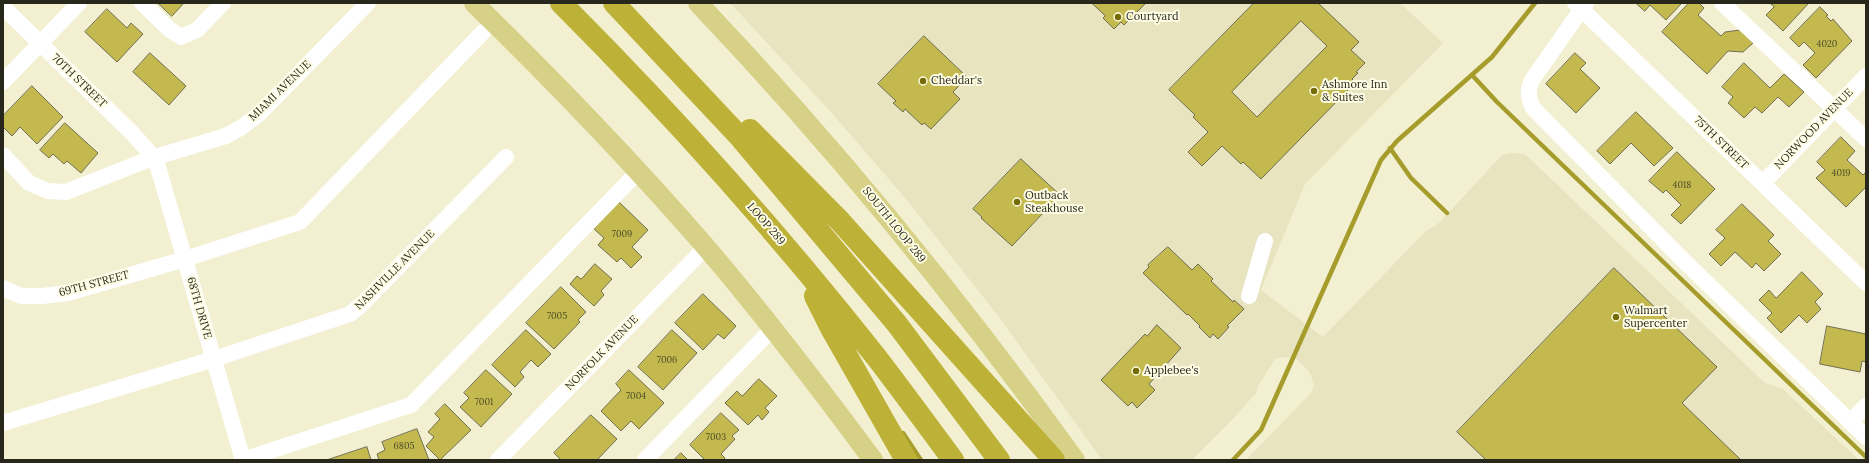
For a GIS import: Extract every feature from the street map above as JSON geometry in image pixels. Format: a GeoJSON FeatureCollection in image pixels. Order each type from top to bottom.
{"type":"FeatureCollection","features":[{"type":"Feature","properties":{"kind":"highway","name":"LOOP 289"},"geometry":{"type":"LineString","coordinates":[[561,3],[661,106],[726,177],[798,261],[877,359],[953,460]]}},
{"type":"Feature","properties":{"kind":"highway"},"geometry":{"type":"LineString","coordinates":[[614,3],[739,136],[897,324],[999,460]]}},
{"type":"Feature","properties":{"kind":"highway"},"geometry":{"type":"LineString","coordinates":[[687,80],[747,126],[791,170],[964,358],[1054,460]]}},
{"type":"Feature","properties":{"kind":"highway"},"geometry":{"type":"LineString","coordinates":[[798,261],[831,328],[906,460]]}},
{"type":"Feature","properties":{"kind":"main road"},"geometry":{"type":"LineString","coordinates":[[474,3],[544,72],[706,247],[773,328],[873,460]]}},
{"type":"Feature","properties":{"kind":"main road","name":"SOUTH LOOP 289"},"geometry":{"type":"LineString","coordinates":[[698,3],[766,76],[852,173],[891,220],[1045,418],[1075,460]]}},
{"type":"Feature","properties":{"kind":"street"},"geometry":{"type":"LineString","coordinates":[[3,82],[79,3]]}},
{"type":"Feature","properties":{"kind":"street"},"geometry":{"type":"LineString","coordinates":[[142,3],[169,29],[181,37],[197,30],[223,3]]}},
{"type":"Feature","properties":{"kind":"street","name":"MIAMI AVENUE"},"geometry":{"type":"LineString","coordinates":[[3,155],[29,183],[48,192],[66,192],[152,158],[226,136],[242,128],[259,114],[368,3]]}},
{"type":"Feature","properties":{"kind":"street"},"geometry":{"type":"LineString","coordinates":[[1722,3],[1866,139]]}},
{"type":"Feature","properties":{"kind":"street"},"geometry":{"type":"LineString","coordinates":[[1581,5],[1532,80],[1528,90],[1529,100],[1533,108],[1681,258],[1866,437]]}},
{"type":"Feature","properties":{"kind":"street","name":"75TH STREET"},"geometry":{"type":"LineString","coordinates":[[1581,5],[1866,283]]}},
{"type":"Feature","properties":{"kind":"street","name":"70TH STREET"},"geometry":{"type":"LineString","coordinates":[[3,7],[133,134],[152,158]]}},
{"type":"Feature","properties":{"kind":"street","name":"69TH STREET"},"geometry":{"type":"LineString","coordinates":[[3,288],[21,296],[42,296],[68,293],[185,259],[300,222],[482,32]]}},
{"type":"Feature","properties":{"kind":"street","name":"NORWOOD AVENUE"},"geometry":{"type":"LineString","coordinates":[[1763,183],[1866,76]]}},
{"type":"Feature","properties":{"kind":"street","name":"NASHVILLE AVENUE"},"geometry":{"type":"LineString","coordinates":[[3,423],[214,359],[350,314],[368,298],[506,157]]}},
{"type":"Feature","properties":{"kind":"street","name":"68TH DRIVE"},"geometry":{"type":"LineString","coordinates":[[152,158],[158,167],[243,460]]}},
{"type":"Feature","properties":{"kind":"street"},"geometry":{"type":"LineString","coordinates":[[243,460],[411,405],[638,172]]}},
{"type":"Feature","properties":{"kind":"street"},"geometry":{"type":"LineString","coordinates":[[1249,296],[1265,241]]}},
{"type":"Feature","properties":{"kind":"street","name":"NORFOLK AVENUE"},"geometry":{"type":"LineString","coordinates":[[498,460],[706,247]]}},
{"type":"Feature","properties":{"kind":"street"},"geometry":{"type":"LineString","coordinates":[[645,460],[773,328]]}},
{"type":"Feature","properties":{"kind":"street"},"geometry":{"type":"LineString","coordinates":[[1850,422],[1866,406]]}},
{"type":"Feature","properties":{"kind":"shaded area"},"geometry":{"type":"Polygon","coordinates":[[[730,3],[1400,3],[1443,43],[1305,184],[1261,290],[1323,337],[1426,231],[1439,223],[1502,155],[1512,153],[1525,154],[1765,383],[1783,389],[1859,460],[1246,460],[1311,393],[1314,385],[1310,373],[1297,359],[1285,357],[1275,359],[1258,386],[1257,392],[1232,420],[1192,460],[1102,460],[999,317],[906,199],[830,111],[730,3]]]}},
{"type":"Feature","properties":{"kind":"building"},"geometry":{"type":"Polygon","coordinates":[[[158,3],[184,3],[172,16],[158,3]]]}},
{"type":"Feature","properties":{"kind":"building","name":"Courtyard"},"geometry":{"type":"Polygon","coordinates":[[[1092,3],[1146,3],[1124,25],[1121,22],[1114,29],[1103,18],[1105,16],[1092,3]]]}},
{"type":"Feature","properties":{"kind":"building","name":"Ashmore Inn & Suites"},"geometry":{"type":"Polygon","coordinates":[[[1254,3],[1318,3],[1359,42],[1351,50],[1365,63],[1356,72],[1358,73],[1352,79],[1354,81],[1346,88],[1348,90],[1261,179],[1243,162],[1241,164],[1222,146],[1202,166],[1188,152],[1208,132],[1193,117],[1195,115],[1169,90],[1254,3]],[[1301,21],[1232,92],[1257,117],[1327,46],[1301,21]]]}},
{"type":"Feature","properties":{"kind":"building"},"geometry":{"type":"Polygon","coordinates":[[[1636,3],[1682,3],[1666,20],[1650,5],[1645,11],[1636,3]]]}},
{"type":"Feature","properties":{"kind":"building"},"geometry":{"type":"Polygon","coordinates":[[[1689,3],[1699,3],[1704,8],[1698,15],[1721,36],[1725,32],[1740,30],[1753,43],[1743,52],[1728,51],[1707,74],[1662,32],[1689,3]]]}},
{"type":"Feature","properties":{"kind":"building"},"geometry":{"type":"Polygon","coordinates":[[[1770,3],[1809,3],[1783,31],[1766,15],[1774,7],[1770,3]]]}},
{"type":"Feature","properties":{"kind":"building"},"geometry":{"type":"Polygon","coordinates":[[[1820,7],[1828,15],[1826,16],[1831,21],[1833,19],[1852,41],[1816,78],[1803,65],[1815,53],[1804,42],[1799,47],[1790,38],[1820,7]]]}},
{"type":"Feature","properties":{"kind":"building"},"geometry":{"type":"Polygon","coordinates":[[[107,9],[127,28],[131,23],[143,34],[117,62],[85,32],[107,9]]]}},
{"type":"Feature","properties":{"kind":"building","name":"Cheddar's"},"geometry":{"type":"Polygon","coordinates":[[[924,36],[967,77],[953,92],[960,99],[931,129],[924,123],[922,125],[905,109],[903,112],[893,103],[896,101],[878,84],[924,36]]]}},
{"type":"Feature","properties":{"kind":"building"},"geometry":{"type":"Polygon","coordinates":[[[150,53],[186,86],[169,105],[133,72],[150,53]]]}},
{"type":"Feature","properties":{"kind":"building"},"geometry":{"type":"Polygon","coordinates":[[[1575,53],[1586,63],[1580,69],[1600,88],[1576,113],[1546,84],[1575,53]]]}},
{"type":"Feature","properties":{"kind":"building"},"geometry":{"type":"Polygon","coordinates":[[[1744,63],[1770,88],[1784,74],[1804,92],[1789,107],[1778,97],[1762,113],[1755,107],[1744,118],[1728,103],[1733,97],[1722,87],[1744,63]]]}},
{"type":"Feature","properties":{"kind":"building"},"geometry":{"type":"Polygon","coordinates":[[[32,86],[63,117],[37,144],[20,127],[12,136],[3,127],[3,116],[32,86]]]}},
{"type":"Feature","properties":{"kind":"building"},"geometry":{"type":"Polygon","coordinates":[[[1636,112],[1673,148],[1654,166],[1631,143],[1610,164],[1597,151],[1636,112]]]}},
{"type":"Feature","properties":{"kind":"building"},"geometry":{"type":"Polygon","coordinates":[[[65,123],[98,153],[81,173],[67,161],[64,164],[53,154],[49,158],[40,150],[65,123]]]}},
{"type":"Feature","properties":{"kind":"building"},"geometry":{"type":"Polygon","coordinates":[[[1841,137],[1855,151],[1847,160],[1863,175],[1866,172],[1866,187],[1846,207],[1816,178],[1825,170],[1817,162],[1841,137]]]}},
{"type":"Feature","properties":{"kind":"building"},"geometry":{"type":"Polygon","coordinates":[[[1677,152],[1715,189],[1681,224],[1671,215],[1681,205],[1666,190],[1663,193],[1649,181],[1677,152]]]}},
{"type":"Feature","properties":{"kind":"building","name":"Outback Steakhouse"},"geometry":{"type":"Polygon","coordinates":[[[1021,159],[1060,195],[1012,246],[973,209],[1021,159]]]}},
{"type":"Feature","properties":{"kind":"building"},"geometry":{"type":"Polygon","coordinates":[[[619,202],[648,230],[632,247],[642,257],[631,268],[621,258],[617,262],[598,245],[604,238],[594,229],[619,202]]]}},
{"type":"Feature","properties":{"kind":"building"},"geometry":{"type":"Polygon","coordinates":[[[1742,204],[1774,235],[1768,241],[1781,254],[1764,271],[1756,263],[1752,268],[1735,252],[1721,266],[1709,254],[1725,238],[1716,230],[1742,204]]]}},
{"type":"Feature","properties":{"kind":"building"},"geometry":{"type":"Polygon","coordinates":[[[1168,247],[1192,270],[1198,264],[1213,279],[1211,281],[1233,302],[1234,300],[1244,309],[1227,326],[1229,327],[1218,339],[1213,334],[1210,338],[1188,314],[1187,315],[1143,273],[1149,267],[1148,265],[1168,247]]]}},
{"type":"Feature","properties":{"kind":"building"},"geometry":{"type":"Polygon","coordinates":[[[595,264],[612,279],[601,291],[604,295],[594,306],[570,284],[577,276],[581,279],[595,264]]]}},
{"type":"Feature","properties":{"kind":"building","name":"Walmart Supercenter"},"geometry":{"type":"Polygon","coordinates":[[[1614,268],[1717,367],[1682,403],[1741,460],[1486,460],[1457,432],[1614,268]]]}},
{"type":"Feature","properties":{"kind":"building"},"geometry":{"type":"Polygon","coordinates":[[[1802,272],[1823,294],[1815,302],[1821,309],[1807,323],[1799,315],[1781,333],[1767,318],[1772,313],[1759,300],[1769,290],[1776,298],[1802,272]]]}},
{"type":"Feature","properties":{"kind":"building"},"geometry":{"type":"Polygon","coordinates":[[[561,287],[586,312],[578,320],[580,322],[554,349],[526,323],[561,287]]]}},
{"type":"Feature","properties":{"kind":"building"},"geometry":{"type":"Polygon","coordinates":[[[703,294],[736,326],[724,339],[718,334],[703,350],[675,323],[703,294]]]}},
{"type":"Feature","properties":{"kind":"building","name":"Applebee's"},"geometry":{"type":"Polygon","coordinates":[[[1157,325],[1181,348],[1149,384],[1155,390],[1137,408],[1132,402],[1128,406],[1101,380],[1145,334],[1147,336],[1157,325]]]}},
{"type":"Feature","properties":{"kind":"building"},"geometry":{"type":"Polygon","coordinates":[[[1827,326],[1866,334],[1866,362],[1862,361],[1860,372],[1820,364],[1827,326]]]}},
{"type":"Feature","properties":{"kind":"building"},"geometry":{"type":"Polygon","coordinates":[[[526,330],[551,354],[538,367],[531,360],[520,372],[524,377],[515,387],[492,365],[526,330]]]}},
{"type":"Feature","properties":{"kind":"building"},"geometry":{"type":"Polygon","coordinates":[[[672,330],[697,353],[663,390],[638,367],[672,330]]]}},
{"type":"Feature","properties":{"kind":"building"},"geometry":{"type":"Polygon","coordinates":[[[486,370],[512,394],[481,427],[460,407],[469,398],[464,393],[486,370]]]}},
{"type":"Feature","properties":{"kind":"building"},"geometry":{"type":"Polygon","coordinates":[[[629,370],[664,403],[639,429],[631,421],[621,431],[601,411],[621,390],[616,384],[629,370]]]}},
{"type":"Feature","properties":{"kind":"building"},"geometry":{"type":"Polygon","coordinates":[[[759,379],[777,396],[765,408],[769,412],[762,420],[758,415],[748,425],[725,403],[737,391],[742,396],[759,379]]]}},
{"type":"Feature","properties":{"kind":"building"},"geometry":{"type":"Polygon","coordinates":[[[445,404],[471,430],[440,460],[426,446],[434,437],[428,432],[440,419],[435,414],[445,404]]]}},
{"type":"Feature","properties":{"kind":"building"},"geometry":{"type":"Polygon","coordinates":[[[721,413],[739,430],[732,436],[735,439],[721,454],[725,458],[723,460],[705,460],[690,445],[721,413]]]}},
{"type":"Feature","properties":{"kind":"building"},"geometry":{"type":"Polygon","coordinates":[[[591,415],[617,439],[597,460],[561,460],[554,453],[591,415]]]}},
{"type":"Feature","properties":{"kind":"building"},"geometry":{"type":"Polygon","coordinates":[[[417,429],[429,460],[379,460],[377,454],[385,450],[382,442],[417,429]]]}},
{"type":"Feature","properties":{"kind":"building"},"geometry":{"type":"Polygon","coordinates":[[[367,447],[371,460],[327,460],[367,447]]]}},
{"type":"Feature","properties":{"kind":"building"},"geometry":{"type":"Polygon","coordinates":[[[681,453],[688,460],[674,460],[681,453]]]}},
{"type":"Feature","properties":{"kind":"waterway"},"geometry":{"type":"LineString","coordinates":[[1233,460],[1261,430],[1381,160],[1397,141],[1492,57],[1535,3]]}},
{"type":"Feature","properties":{"kind":"waterway"},"geometry":{"type":"LineString","coordinates":[[1472,75],[1497,102],[1866,457]]}},
{"type":"Feature","properties":{"kind":"waterway"},"geometry":{"type":"LineString","coordinates":[[1390,148],[1411,178],[1447,213]]}},
{"type":"Feature","properties":{"kind":"waterway"},"geometry":{"type":"LineString","coordinates":[[903,433],[921,460]]}},
{"type":"Feature","properties":{"kind":"place","name":"Courtyard"},"geometry":{"type":"Point","coordinates":[1118,17]}},
{"type":"Feature","properties":{"kind":"place","name":"Cheddar's"},"geometry":{"type":"Point","coordinates":[923,81]}},
{"type":"Feature","properties":{"kind":"place","name":"Ashmore Inn & Suites"},"geometry":{"type":"Point","coordinates":[1314,91]}},
{"type":"Feature","properties":{"kind":"place","name":"Outback Steakhouse"},"geometry":{"type":"Point","coordinates":[1017,202]}},
{"type":"Feature","properties":{"kind":"place","name":"Walmart Supercenter"},"geometry":{"type":"Point","coordinates":[1616,317]}},
{"type":"Feature","properties":{"kind":"place","name":"Applebee's"},"geometry":{"type":"Point","coordinates":[1136,371]}}]}
